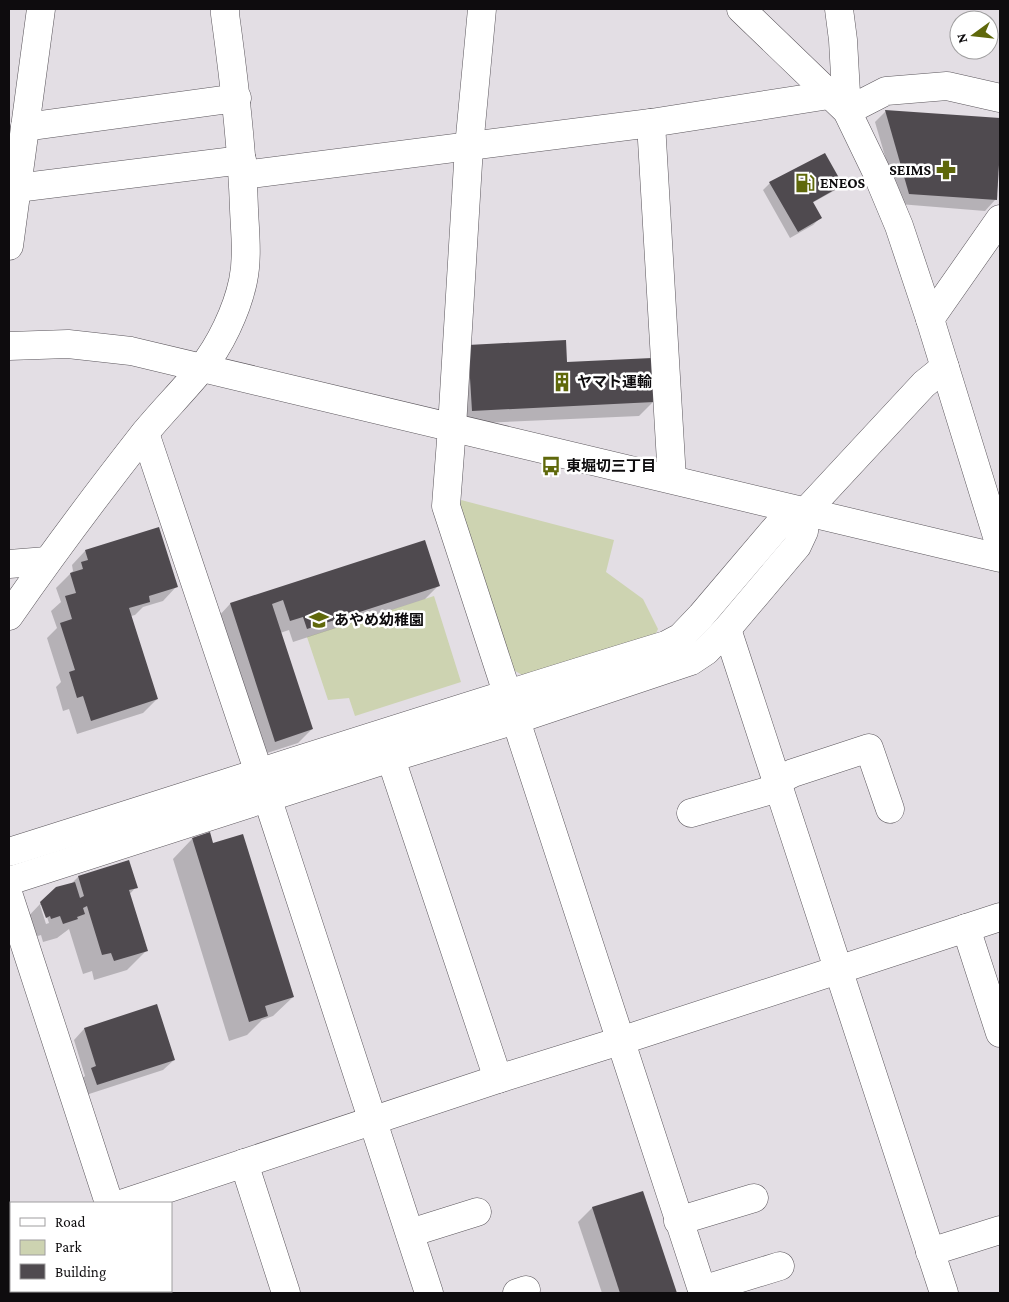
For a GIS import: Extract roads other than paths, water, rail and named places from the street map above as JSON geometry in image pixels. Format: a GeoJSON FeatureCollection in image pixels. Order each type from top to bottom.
{"type":"FeatureCollection","features":[{"type":"Feature","properties":{"kind":"street"},"geometry":{"type":"LineString","coordinates":[[9,246],[40,9]]}},
{"type":"Feature","properties":{"kind":"street"},"geometry":{"type":"LineString","coordinates":[[9,616],[48,561],[145,433],[202,367],[222,337],[236,308],[243,280],[246,254],[243,167],[225,9]]}},
{"type":"Feature","properties":{"kind":"street"},"geometry":{"type":"LineString","coordinates":[[482,9],[469,147],[446,506],[702,1292],[780,1266]]}},
{"type":"Feature","properties":{"kind":"street"},"geometry":{"type":"LineString","coordinates":[[741,9],[838,103],[876,171],[899,226],[930,319],[1000,546]]}},
{"type":"Feature","properties":{"kind":"street"},"geometry":{"type":"LineString","coordinates":[[838,103],[843,40],[839,9]]}},
{"type":"Feature","properties":{"kind":"street"},"geometry":{"type":"LineString","coordinates":[[17,188],[469,147],[651,123],[838,103],[886,91],[947,86],[1000,98]]}},
{"type":"Feature","properties":{"kind":"street"},"geometry":{"type":"LineString","coordinates":[[25,127],[236,98]]}},
{"type":"Feature","properties":{"kind":"street"},"geometry":{"type":"LineString","coordinates":[[651,123],[672,479]]}},
{"type":"Feature","properties":{"kind":"street"},"geometry":{"type":"LineString","coordinates":[[930,319],[1000,219]]}},
{"type":"Feature","properties":{"kind":"street"},"geometry":{"type":"LineString","coordinates":[[9,346],[68,344],[131,351],[1000,558]]}},
{"type":"Feature","properties":{"kind":"street"},"geometry":{"type":"LineString","coordinates":[[386,746],[506,693],[666,645],[681,637],[781,522],[806,511],[924,384],[945,367]]}},
{"type":"Feature","properties":{"kind":"street"},"geometry":{"type":"LineString","coordinates":[[145,433],[263,785],[429,1293]]}},
{"type":"Feature","properties":{"kind":"street"},"geometry":{"type":"LineString","coordinates":[[9,852],[263,785],[386,746],[515,720],[691,661],[706,650],[727,628],[797,546],[804,531],[806,511]]}},
{"type":"Feature","properties":{"kind":"street"},"geometry":{"type":"LineString","coordinates":[[9,564],[48,561]]}},
{"type":"Feature","properties":{"kind":"street"},"geometry":{"type":"LineString","coordinates":[[727,628],[944,1293]]}},
{"type":"Feature","properties":{"kind":"street"},"geometry":{"type":"LineString","coordinates":[[386,746],[498,1079]]}},
{"type":"Feature","properties":{"kind":"street"},"geometry":{"type":"LineString","coordinates":[[691,813],[768,790],[793,773],[869,748],[890,809]]}},
{"type":"Feature","properties":{"kind":"street"},"geometry":{"type":"LineString","coordinates":[[9,881],[263,785]]}},
{"type":"Feature","properties":{"kind":"street"},"geometry":{"type":"LineString","coordinates":[[9,896],[109,1202]]}},
{"type":"Feature","properties":{"kind":"street"},"geometry":{"type":"LineString","coordinates":[[127,1202],[498,1079],[1000,917]]}},
{"type":"Feature","properties":{"kind":"street"},"geometry":{"type":"LineString","coordinates":[[966,928],[1000,1033]]}},
{"type":"Feature","properties":{"kind":"street"},"geometry":{"type":"LineString","coordinates":[[244,1163],[286,1293]]}},
{"type":"Feature","properties":{"kind":"street"},"geometry":{"type":"LineString","coordinates":[[678,1221],[754,1198]]}},
{"type":"Feature","properties":{"kind":"street"},"geometry":{"type":"LineString","coordinates":[[410,1233],[477,1212]]}},
{"type":"Feature","properties":{"kind":"street"},"geometry":{"type":"LineString","coordinates":[[930,1252],[1000,1230]]}},
{"type":"Feature","properties":{"kind":"place","name":"SEIMS"},"geometry":{"type":"Point","coordinates":[946,170]}},
{"type":"Feature","properties":{"kind":"place","name":"ENEOS"},"geometry":{"type":"Point","coordinates":[805,183]}},
{"type":"Feature","properties":{"kind":"place","name":"ヤマト運輸"},"geometry":{"type":"Point","coordinates":[562,382]}},
{"type":"Feature","properties":{"kind":"place","name":"東堀切三丁目"},"geometry":{"type":"Point","coordinates":[551,466]}},
{"type":"Feature","properties":{"kind":"place","name":"あやめ幼稚園"},"geometry":{"type":"Point","coordinates":[319,620]}}]}
